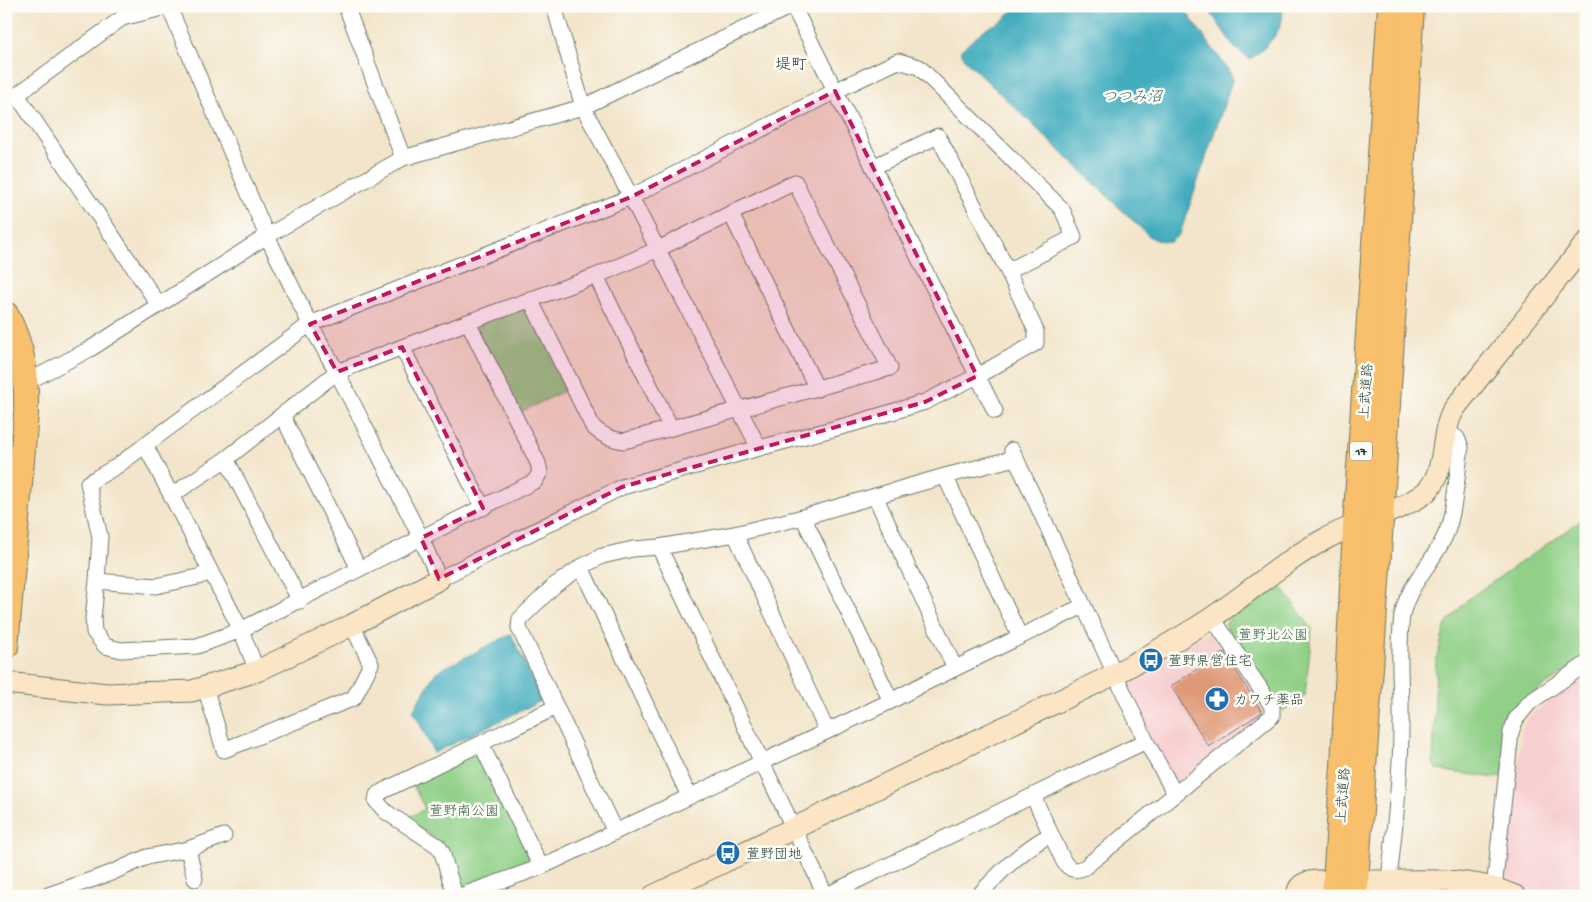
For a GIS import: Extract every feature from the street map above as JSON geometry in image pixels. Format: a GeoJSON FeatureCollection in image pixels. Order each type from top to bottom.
{"type":"FeatureCollection","features":[{"type":"Feature","properties":{"kind":"highway","name":"上武道路"},"geometry":{"type":"LineString","coordinates":[[1327,888],[1344,766],[1356,527],[1391,6]]}},
{"type":"Feature","properties":{"kind":"highway","name":"上武道路"},"geometry":{"type":"LineString","coordinates":[[1375,888],[1380,517],[1411,6]]}},
{"type":"Feature","properties":{"kind":"main road"},"geometry":{"type":"LineString","coordinates":[[6,314],[20,347],[27,382],[26,414],[13,478],[6,647]]}},
{"type":"Feature","properties":{"kind":"street"},"geometry":{"type":"LineString","coordinates":[[346,6],[403,158]]}},
{"type":"Feature","properties":{"kind":"street"},"geometry":{"type":"LineString","coordinates":[[554,6],[583,107],[631,197],[656,250],[758,448]]}},
{"type":"Feature","properties":{"kind":"street"},"geometry":{"type":"LineString","coordinates":[[159,305],[12,99],[122,18],[170,7],[268,236],[310,324],[337,372],[421,538],[439,579]]}},
{"type":"Feature","properties":{"kind":"street"},"geometry":{"type":"LineString","coordinates":[[27,382],[90,349],[268,236],[403,158],[583,107],[787,7],[835,92],[995,411]]}},
{"type":"Feature","properties":{"kind":"street"},"geometry":{"type":"LineString","coordinates":[[468,322],[538,463],[540,472],[535,481],[241,630],[197,646],[121,650],[105,646],[94,632],[93,618],[100,537],[88,483],[117,466],[310,324],[631,197],[898,61],[919,67],[1062,209],[1074,237],[1008,271]]}},
{"type":"Feature","properties":{"kind":"street"},"geometry":{"type":"LineString","coordinates":[[6,683],[106,694],[192,691],[257,671],[352,625],[622,487],[925,402],[1036,343],[1036,331],[1008,271],[938,136],[873,167]]}},
{"type":"Feature","properties":{"kind":"street"},"geometry":{"type":"LineString","coordinates":[[172,495],[226,459],[337,372],[530,299],[596,276],[656,250],[795,182],[890,368],[624,441],[610,439],[600,434],[593,427],[530,299]]}},
{"type":"Feature","properties":{"kind":"street"},"geometry":{"type":"LineString","coordinates":[[731,214],[817,389]]}},
{"type":"Feature","properties":{"kind":"street"},"geometry":{"type":"LineString","coordinates":[[653,896],[1114,674],[1166,646],[1212,617],[1291,559],[1327,538],[1380,517],[1411,502],[1428,490],[1436,479],[1446,430],[1454,409],[1586,244]]}},
{"type":"Feature","properties":{"kind":"street"},"geometry":{"type":"LineString","coordinates":[[596,276],[671,428]]}},
{"type":"Feature","properties":{"kind":"street"},"geometry":{"type":"LineString","coordinates":[[402,347],[483,508]]}},
{"type":"Feature","properties":{"kind":"street"},"geometry":{"type":"LineString","coordinates":[[282,415],[359,569]]}},
{"type":"Feature","properties":{"kind":"street"},"geometry":{"type":"LineString","coordinates":[[1446,430],[1457,438],[1461,447],[1450,522],[1446,536],[1417,582],[1403,614],[1400,639],[1400,754],[1375,888],[1456,881],[1494,889],[1515,896]]}},
{"type":"Feature","properties":{"kind":"street"},"geometry":{"type":"LineString","coordinates":[[145,445],[241,630],[257,671]]}},
{"type":"Feature","properties":{"kind":"street"},"geometry":{"type":"LineString","coordinates":[[615,832],[519,628],[520,619],[555,585],[581,567],[602,556],[633,549],[659,548],[736,534],[803,517],[945,476],[1013,454],[1114,674],[1146,741],[1175,794]]}},
{"type":"Feature","properties":{"kind":"street"},"geometry":{"type":"LineString","coordinates":[[226,459],[300,601]]}},
{"type":"Feature","properties":{"kind":"street"},"geometry":{"type":"LineString","coordinates":[[945,476],[1020,637]]}},
{"type":"Feature","properties":{"kind":"street"},"geometry":{"type":"LineString","coordinates":[[875,496],[953,664]]}},
{"type":"Feature","properties":{"kind":"street"},"geometry":{"type":"LineString","coordinates":[[803,517],[891,701]]}},
{"type":"Feature","properties":{"kind":"street"},"geometry":{"type":"LineString","coordinates":[[736,534],[827,731]]}},
{"type":"Feature","properties":{"kind":"street"},"geometry":{"type":"LineString","coordinates":[[659,548],[826,896],[1146,741]]}},
{"type":"Feature","properties":{"kind":"street"},"geometry":{"type":"LineString","coordinates":[[581,567],[689,796]]}},
{"type":"Feature","properties":{"kind":"street"},"geometry":{"type":"LineString","coordinates":[[97,581],[156,586],[198,577],[210,572]]}},
{"type":"Feature","properties":{"kind":"street"},"geometry":{"type":"LineString","coordinates":[[460,896],[541,866],[615,832],[891,701],[1083,606]]}},
{"type":"Feature","properties":{"kind":"street"},"geometry":{"type":"LineString","coordinates":[[1033,796],[1064,862],[1074,870],[1080,870],[1272,716],[1272,706],[1212,617]]}},
{"type":"Feature","properties":{"kind":"street"},"geometry":{"type":"LineString","coordinates":[[205,687],[224,750],[354,698],[371,664],[352,625]]}},
{"type":"Feature","properties":{"kind":"street"},"geometry":{"type":"LineString","coordinates":[[1494,889],[1511,732],[1516,719],[1530,702],[1586,664]]}},
{"type":"Feature","properties":{"kind":"street"},"geometry":{"type":"LineString","coordinates":[[455,896],[442,852],[438,846],[386,812],[376,801],[377,795],[556,707]]}},
{"type":"Feature","properties":{"kind":"street"},"geometry":{"type":"LineString","coordinates":[[481,744],[541,866]]}},
{"type":"Feature","properties":{"kind":"street"},"geometry":{"type":"LineString","coordinates":[[978,896],[999,872],[1040,840],[1050,835]]}},
{"type":"Feature","properties":{"kind":"street"},"geometry":{"type":"LineString","coordinates":[[46,896],[148,857],[188,849],[224,836]]}},
{"type":"Feature","properties":{"kind":"street"},"geometry":{"type":"LineString","coordinates":[[188,849],[195,879]]}},
{"type":"Feature","properties":{"kind":"street"},"geometry":{"type":"LineString","coordinates":[[1297,896],[1297,891],[1302,884],[1310,881],[1327,888]]}},
{"type":"Feature","properties":{"kind":"highlighted area"},"geometry":{"type":"Polygon","coordinates":[[[835,91],[977,376],[925,402],[622,487],[439,579],[421,538],[483,508],[402,347],[337,372],[310,324],[631,197],[835,91]]]}},
{"type":"Feature","properties":{"kind":"shaded area"},"geometry":{"type":"Polygon","coordinates":[[[1215,633],[1266,706],[1265,716],[1181,783],[1171,780],[1127,685],[1133,678],[1207,634],[1215,633]]]}},
{"type":"Feature","properties":{"kind":"shaded area"},"geometry":{"type":"Polygon","coordinates":[[[1586,675],[1586,896],[1543,896],[1505,876],[1522,730],[1528,717],[1586,675]]]}},
{"type":"Feature","properties":{"kind":"green space"},"geometry":{"type":"Polygon","coordinates":[[[523,305],[531,309],[570,388],[517,414],[476,331],[481,321],[523,305]]]}},
{"type":"Feature","properties":{"kind":"green space"},"geometry":{"type":"Polygon","coordinates":[[[1586,517],[1586,658],[1524,700],[1501,777],[1496,778],[1437,770],[1433,763],[1436,660],[1446,624],[1468,599],[1586,517]]]}},
{"type":"Feature","properties":{"kind":"green space","name":"萱野北公園"},"geometry":{"type":"Polygon","coordinates":[[[1279,584],[1312,629],[1305,696],[1283,711],[1225,625],[1229,619],[1279,584]]]}},
{"type":"Feature","properties":{"kind":"green space","name":"萱野南公園"},"geometry":{"type":"Polygon","coordinates":[[[472,753],[481,754],[531,856],[528,867],[463,891],[456,888],[444,845],[405,819],[425,809],[412,783],[472,753]]]}},
{"type":"Feature","properties":{"kind":"water","name":"つつみ沼"},"geometry":{"type":"Polygon","coordinates":[[[1017,6],[1182,6],[1231,74],[1232,81],[1180,234],[1170,242],[1150,237],[964,59],[961,50],[984,30],[1003,20],[1017,6]]]}},
{"type":"Feature","properties":{"kind":"water"},"geometry":{"type":"Polygon","coordinates":[[[1206,6],[1281,6],[1282,22],[1269,43],[1250,59],[1235,48],[1206,6]]]}},
{"type":"Feature","properties":{"kind":"water"},"geometry":{"type":"Polygon","coordinates":[[[511,634],[543,700],[434,753],[413,710],[436,672],[511,634]]]}},
{"type":"Feature","properties":{"kind":"building","name":"カワチ薬品"},"geometry":{"type":"Polygon","coordinates":[[[1224,652],[1262,712],[1209,747],[1171,686],[1224,652]]]}},
{"type":"Feature","properties":{"kind":"place","name":"萱野県営住宅"},"geometry":{"type":"Point","coordinates":[1151,660]}},
{"type":"Feature","properties":{"kind":"place","name":"カワチ薬品"},"geometry":{"type":"Point","coordinates":[1217,699]}},
{"type":"Feature","properties":{"kind":"place","name":"萱野団地"},"geometry":{"type":"Point","coordinates":[728,853]}},
{"type":"Feature","properties":{"kind":"district","name":"堤町"},"geometry":{"type":"Point","coordinates":[791,63]}}]}
